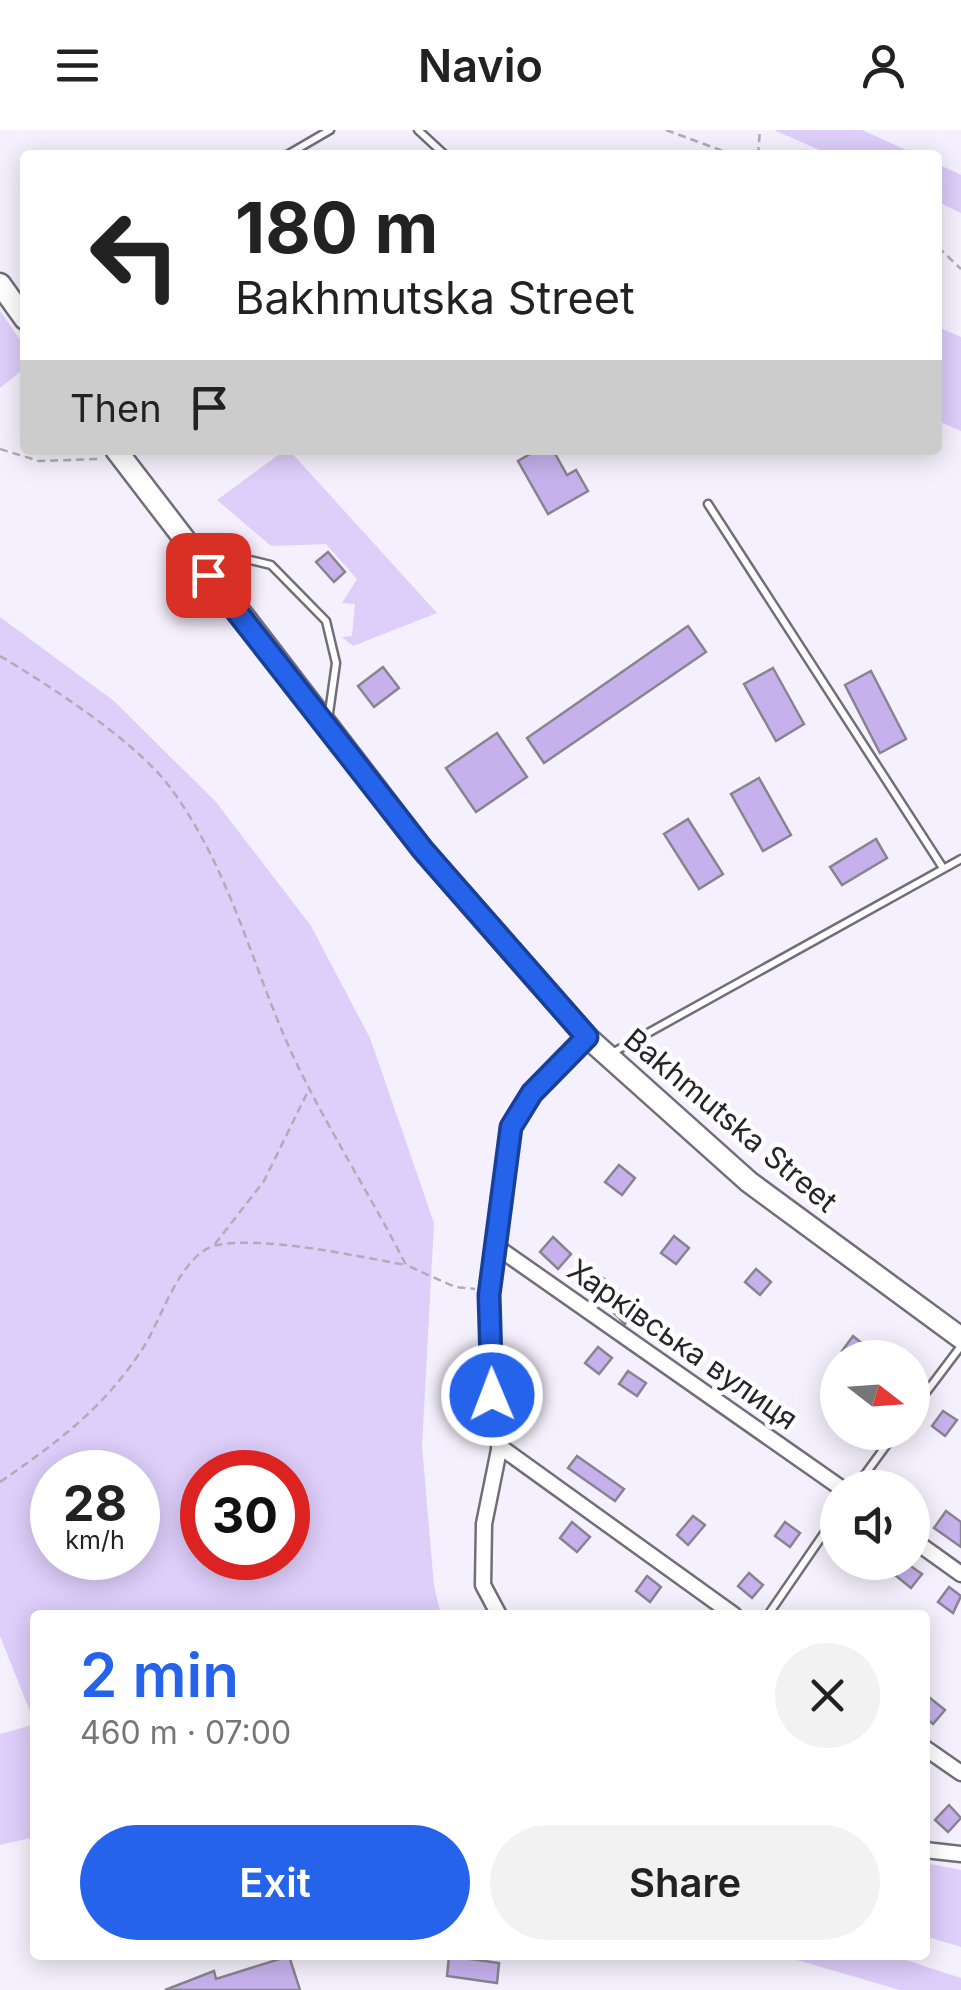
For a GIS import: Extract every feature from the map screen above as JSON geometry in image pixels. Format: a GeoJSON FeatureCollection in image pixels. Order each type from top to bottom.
{"type":"FeatureCollection","features":[{"type":"Feature","properties":{"kind":"main road"},"geometry":{"type":"LineString","coordinates":[[0,284],[20,312]]}},
{"type":"Feature","properties":{"kind":"main road","name":"Bakhmutska Street"},"geometry":{"type":"LineString","coordinates":[[119,455],[423,850],[587,1037],[748,1182],[961,1338]]}},
{"type":"Feature","properties":{"kind":"street"},"geometry":{"type":"LineString","coordinates":[[496,1610],[482,1584],[484,1524],[502,1435],[492,1395],[490,1288],[511,1127],[532,1093],[587,1037]]}},
{"type":"Feature","properties":{"kind":"street","name":"Харківська вулиця"},"geometry":{"type":"LineString","coordinates":[[494,1245],[820,1473]]}},
{"type":"Feature","properties":{"kind":"street"},"geometry":{"type":"LineString","coordinates":[[499,1446],[727,1610]]}},
{"type":"Feature","properties":{"kind":"street"},"geometry":{"type":"LineString","coordinates":[[930,1552],[961,1574]]}},
{"type":"Feature","properties":{"kind":"street"},"geometry":{"type":"LineString","coordinates":[[930,1751],[961,1773]]}},
{"type":"Feature","properties":{"kind":"street"},"geometry":{"type":"LineString","coordinates":[[930,1851],[961,1854]]}},
{"type":"Feature","properties":{"kind":"lane"},"geometry":{"type":"LineString","coordinates":[[296,150],[330,130]]}},
{"type":"Feature","properties":{"kind":"lane"},"geometry":{"type":"LineString","coordinates":[[418,130],[440,150]]}},
{"type":"Feature","properties":{"kind":"lane"},"geometry":{"type":"LineString","coordinates":[[708,504],[943,868]]}},
{"type":"Feature","properties":{"kind":"lane"},"geometry":{"type":"LineString","coordinates":[[186,545],[271,565],[326,621],[336,663],[328,726]]}},
{"type":"Feature","properties":{"kind":"lane"},"geometry":{"type":"LineString","coordinates":[[607,1056],[961,860]]}},
{"type":"Feature","properties":{"kind":"lane"},"geometry":{"type":"LineString","coordinates":[[930,1387],[961,1346]]}},
{"type":"Feature","properties":{"kind":"lane"},"geometry":{"type":"LineString","coordinates":[[771,1610],[820,1539]]}},
{"type":"Feature","properties":{"kind":"path"},"geometry":{"type":"LineString","coordinates":[[666,130],[720,150]]}},
{"type":"Feature","properties":{"kind":"path"},"geometry":{"type":"LineString","coordinates":[[942,251],[961,269]]}},
{"type":"Feature","properties":{"kind":"path"},"geometry":{"type":"LineString","coordinates":[[0,449],[39,461],[98,455]]}},
{"type":"Feature","properties":{"kind":"path"},"geometry":{"type":"LineString","coordinates":[[0,656],[110,732],[168,785],[236,904],[308,1090],[378,1205],[406,1264]]}},
{"type":"Feature","properties":{"kind":"path"},"geometry":{"type":"LineString","coordinates":[[0,1482],[78,1428],[144,1347],[171,1291],[196,1258],[214,1245],[264,1181],[308,1090]]}},
{"type":"Feature","properties":{"kind":"path"},"geometry":{"type":"LineString","coordinates":[[214,1245],[300,1247],[406,1264],[455,1287],[490,1288]]}},
{"type":"Feature","properties":{"kind":"shaded area"},"geometry":{"type":"Polygon","coordinates":[[[774,130],[862,130],[906,150],[820,150],[774,130]]]}},
{"type":"Feature","properties":{"kind":"shaded area"},"geometry":{"type":"Polygon","coordinates":[[[942,166],[961,175],[961,213],[942,204],[942,166]]]}},
{"type":"Feature","properties":{"kind":"shaded area"},"geometry":{"type":"Polygon","coordinates":[[[0,311],[20,340],[20,372],[0,388],[0,311]]]}},
{"type":"Feature","properties":{"kind":"shaded area"},"geometry":{"type":"Polygon","coordinates":[[[942,329],[961,337],[961,431],[942,423],[942,329]]]}},
{"type":"Feature","properties":{"kind":"shaded area"},"geometry":{"type":"Polygon","coordinates":[[[278,455],[294,455],[437,613],[353,646],[342,637],[352,636],[355,604],[342,603],[357,579],[326,544],[271,546],[217,500],[278,455]]]}},
{"type":"Feature","properties":{"kind":"shaded area"},"geometry":{"type":"Polygon","coordinates":[[[0,617],[114,701],[216,802],[311,926],[370,1038],[434,1223],[422,1446],[434,1586],[440,1610],[30,1610],[30,1711],[0,1636],[0,617]]]}},
{"type":"Feature","properties":{"kind":"shaded area"},"geometry":{"type":"Polygon","coordinates":[[[30,1725],[30,1838],[0,1845],[0,1734],[30,1725]]]}},
{"type":"Feature","properties":{"kind":"shaded area"},"geometry":{"type":"Polygon","coordinates":[[[930,1864],[961,1870],[961,1947],[930,1938],[930,1864]]]}},
{"type":"Feature","properties":{"kind":"shaded area"},"geometry":{"type":"Polygon","coordinates":[[[797,1960],[906,1960],[961,1978],[961,1990],[900,1990],[797,1960]]]}},
{"type":"Feature","properties":{"kind":"building"},"geometry":{"type":"Polygon","coordinates":[[[528,455],[556,455],[567,475],[576,470],[588,491],[548,514],[518,461],[528,455]]]}},
{"type":"Feature","properties":{"kind":"building"},"geometry":{"type":"Polygon","coordinates":[[[328,552],[345,572],[334,582],[316,562],[328,552]]]}},
{"type":"Feature","properties":{"kind":"building"},"geometry":{"type":"Polygon","coordinates":[[[688,626],[706,652],[544,763],[527,738],[688,626]]]}},
{"type":"Feature","properties":{"kind":"building"},"geometry":{"type":"Polygon","coordinates":[[[383,667],[399,688],[374,707],[358,686],[383,667]]]}},
{"type":"Feature","properties":{"kind":"building"},"geometry":{"type":"Polygon","coordinates":[[[773,668],[804,724],[776,741],[744,684],[773,668]]]}},
{"type":"Feature","properties":{"kind":"building"},"geometry":{"type":"Polygon","coordinates":[[[871,671],[906,739],[880,753],[845,685],[871,671]]]}},
{"type":"Feature","properties":{"kind":"building"},"geometry":{"type":"Polygon","coordinates":[[[497,733],[527,777],[476,812],[446,768],[497,733]]]}},
{"type":"Feature","properties":{"kind":"building"},"geometry":{"type":"Polygon","coordinates":[[[759,778],[791,835],[763,851],[731,794],[759,778]]]}},
{"type":"Feature","properties":{"kind":"building"},"geometry":{"type":"Polygon","coordinates":[[[688,819],[723,874],[699,889],[664,834],[688,819]]]}},
{"type":"Feature","properties":{"kind":"building"},"geometry":{"type":"Polygon","coordinates":[[[876,839],[887,858],[842,885],[830,867],[876,839]]]}},
{"type":"Feature","properties":{"kind":"building"},"geometry":{"type":"Polygon","coordinates":[[[619,1165],[635,1178],[622,1195],[605,1182],[619,1165]]]}},
{"type":"Feature","properties":{"kind":"building"},"geometry":{"type":"Polygon","coordinates":[[[674,1236],[689,1248],[676,1264],[661,1253],[674,1236]]]}},
{"type":"Feature","properties":{"kind":"building"},"geometry":{"type":"Polygon","coordinates":[[[553,1237],[571,1254],[558,1269],[540,1252],[553,1237]]]}},
{"type":"Feature","properties":{"kind":"building"},"geometry":{"type":"Polygon","coordinates":[[[756,1269],[771,1282],[760,1295],[745,1282],[756,1269]]]}},
{"type":"Feature","properties":{"kind":"building"},"geometry":{"type":"Polygon","coordinates":[[[593,1270],[638,1306],[625,1324],[583,1282],[593,1270]]]}},
{"type":"Feature","properties":{"kind":"building"},"geometry":{"type":"Polygon","coordinates":[[[598,1347],[612,1358],[599,1374],[585,1363],[598,1347]]]}},
{"type":"Feature","properties":{"kind":"building"},"geometry":{"type":"Polygon","coordinates":[[[628,1371],[646,1383],[637,1396],[619,1384],[628,1371]]]}},
{"type":"Feature","properties":{"kind":"building"},"geometry":{"type":"Polygon","coordinates":[[[943,1411],[957,1420],[945,1436],[932,1426],[943,1411]]]}},
{"type":"Feature","properties":{"kind":"building"},"geometry":{"type":"Polygon","coordinates":[[[577,1456],[624,1489],[615,1501],[568,1468],[577,1456]]]}},
{"type":"Feature","properties":{"kind":"building"},"geometry":{"type":"Polygon","coordinates":[[[946,1511],[961,1522],[961,1547],[934,1528],[946,1511]]]}},
{"type":"Feature","properties":{"kind":"building"},"geometry":{"type":"Polygon","coordinates":[[[693,1516],[705,1525],[688,1545],[677,1535],[693,1516]]]}},
{"type":"Feature","properties":{"kind":"building"},"geometry":{"type":"Polygon","coordinates":[[[572,1522],[590,1537],[577,1552],[560,1538],[572,1522]]]}},
{"type":"Feature","properties":{"kind":"building"},"geometry":{"type":"Polygon","coordinates":[[[785,1522],[800,1533],[790,1547],[775,1536],[785,1522]]]}},
{"type":"Feature","properties":{"kind":"building"},"geometry":{"type":"Polygon","coordinates":[[[749,1573],[763,1585],[752,1598],[738,1586],[749,1573]]]}},
{"type":"Feature","properties":{"kind":"building"},"geometry":{"type":"Polygon","coordinates":[[[647,1576],[661,1587],[650,1602],[636,1591],[647,1576]]]}},
{"type":"Feature","properties":{"kind":"building"},"geometry":{"type":"Polygon","coordinates":[[[901,1580],[917,1580],[911,1588],[901,1580]]]}},
{"type":"Feature","properties":{"kind":"building"},"geometry":{"type":"Polygon","coordinates":[[[949,1587],[961,1596],[953,1613],[938,1602],[949,1587]]]}},
{"type":"Feature","properties":{"kind":"building"},"geometry":{"type":"Polygon","coordinates":[[[930,1698],[945,1710],[933,1724],[930,1721],[930,1698]]]}},
{"type":"Feature","properties":{"kind":"building"},"geometry":{"type":"Polygon","coordinates":[[[949,1805],[961,1818],[948,1832],[935,1820],[949,1805]]]}},
{"type":"Feature","properties":{"kind":"building"},"geometry":{"type":"Polygon","coordinates":[[[276,1960],[290,1960],[300,1990],[165,1990],[214,1971],[216,1979],[276,1960]]]}},
{"type":"Feature","properties":{"kind":"building"},"geometry":{"type":"Polygon","coordinates":[[[449,1960],[499,1963],[497,1983],[447,1976],[449,1960]]]}},
{"type":"Feature","properties":{"kind":"route"},"geometry":{"type":"LineString","coordinates":[[208,575],[423,850],[587,1037],[532,1093],[511,1127],[489,1295],[492,1395]]}}]}
